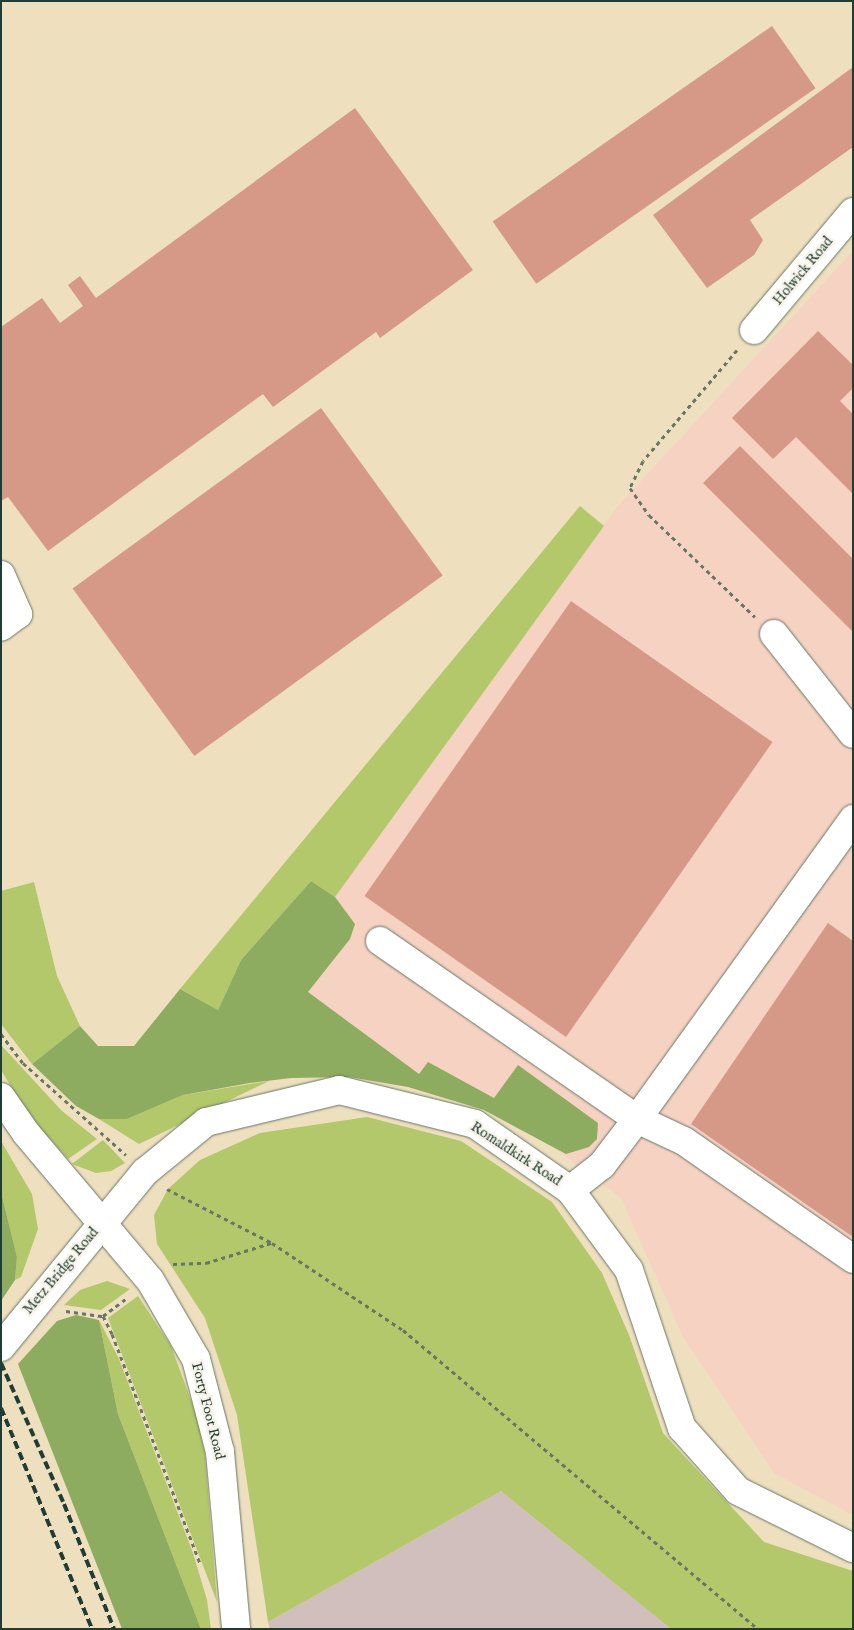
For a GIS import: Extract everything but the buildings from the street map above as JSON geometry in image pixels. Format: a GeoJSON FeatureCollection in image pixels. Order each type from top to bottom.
{"type":"FeatureCollection","features":[{"type":"Feature","properties":{"kind":"street","name":"Holwick Road"},"geometry":{"type":"LineString","coordinates":[[754,330],[853,212]]}},
{"type":"Feature","properties":{"kind":"street"},"geometry":{"type":"LineString","coordinates":[[1,575],[18,614],[1,627]]}},
{"type":"Feature","properties":{"kind":"street"},"geometry":{"type":"LineString","coordinates":[[774,634],[853,734]]}},
{"type":"Feature","properties":{"kind":"street","name":"Romaldkirk Road"},"geometry":{"type":"LineString","coordinates":[[101,1223],[145,1172],[206,1122],[339,1090],[475,1124],[570,1190],[602,1165],[637,1120],[853,819]]}},
{"type":"Feature","properties":{"kind":"street"},"geometry":{"type":"LineString","coordinates":[[380,941],[637,1120],[684,1141],[853,1259]]}},
{"type":"Feature","properties":{"kind":"street","name":"Forty Foot Road"},"geometry":{"type":"LineString","coordinates":[[1,1098],[101,1223],[150,1280],[196,1359],[220,1452],[236,1629]]}},
{"type":"Feature","properties":{"kind":"street"},"geometry":{"type":"LineString","coordinates":[[570,1190],[629,1270],[682,1428],[738,1492],[853,1548]]}},
{"type":"Feature","properties":{"kind":"street","name":"Metz Bridge Road"},"geometry":{"type":"LineString","coordinates":[[1,1347],[101,1223]]}},
{"type":"Feature","properties":{"kind":"path"},"geometry":{"type":"LineString","coordinates":[[754,330],[643,461],[630,488],[648,515],[774,634]]}},
{"type":"Feature","properties":{"kind":"path"},"geometry":{"type":"LineString","coordinates":[[1,1034],[23,1063],[145,1172],[168,1189],[272,1243],[403,1330],[758,1629]]}},
{"type":"Feature","properties":{"kind":"path"},"geometry":{"type":"LineString","coordinates":[[29,1310],[52,1315],[70,1310],[103,1316],[170,1264],[206,1263],[272,1243]]}},
{"type":"Feature","properties":{"kind":"path"},"geometry":{"type":"LineString","coordinates":[[103,1316],[203,1572]]}},
{"type":"Feature","properties":{"kind":"shaded area"},"geometry":{"type":"Polygon","coordinates":[[[853,251],[853,1515],[774,1473],[683,1337],[621,1198],[498,1106],[310,1039],[255,1007],[617,507],[853,251]]]}},
{"type":"Feature","properties":{"kind":"shaded area"},"geometry":{"type":"Polygon","coordinates":[[[501,1491],[671,1629],[270,1629],[268,1622],[501,1491]]]}},
{"type":"Feature","properties":{"kind":"green space"},"geometry":{"type":"Polygon","coordinates":[[[580,506],[604,526],[335,897],[311,881],[241,960],[218,1010],[180,989],[580,506]]]}},
{"type":"Feature","properties":{"kind":"green space"},"geometry":{"type":"Polygon","coordinates":[[[311,881],[335,897],[355,924],[350,939],[308,992],[419,1074],[428,1062],[494,1098],[518,1065],[598,1123],[597,1139],[589,1147],[566,1154],[484,1110],[408,1087],[349,1077],[291,1078],[250,1083],[183,1095],[127,1119],[99,1119],[76,1106],[32,1064],[80,1026],[98,1046],[134,1046],[180,989],[218,1010],[241,960],[311,881]]]}},
{"type":"Feature","properties":{"kind":"green space"},"geometry":{"type":"Polygon","coordinates":[[[34,882],[57,976],[80,1026],[32,1064],[1,1024],[1,891],[34,882]]]}},
{"type":"Feature","properties":{"kind":"green space"},"geometry":{"type":"Polygon","coordinates":[[[1,1045],[62,1111],[97,1139],[68,1159],[32,1119],[1,1070],[1,1045]]]}},
{"type":"Feature","properties":{"kind":"green space"},"geometry":{"type":"Polygon","coordinates":[[[269,1081],[139,1144],[99,1119],[127,1119],[183,1095],[269,1081]]]}},
{"type":"Feature","properties":{"kind":"green space"},"geometry":{"type":"Polygon","coordinates":[[[367,1117],[461,1141],[552,1202],[602,1273],[629,1335],[663,1433],[764,1542],[853,1571],[853,1629],[671,1629],[501,1491],[268,1622],[237,1415],[205,1318],[157,1244],[154,1215],[168,1189],[200,1160],[260,1133],[367,1117]]]}},
{"type":"Feature","properties":{"kind":"green space"},"geometry":{"type":"Polygon","coordinates":[[[103,1140],[125,1163],[111,1171],[96,1173],[72,1164],[103,1140]]]}},
{"type":"Feature","properties":{"kind":"green space"},"geometry":{"type":"Polygon","coordinates":[[[1,1141],[32,1194],[38,1229],[21,1277],[15,1280],[17,1257],[1,1192],[1,1141]]]}},
{"type":"Feature","properties":{"kind":"green space"},"geometry":{"type":"Polygon","coordinates":[[[1,1192],[17,1257],[15,1280],[1,1301],[1,1192]]]}},
{"type":"Feature","properties":{"kind":"green space"},"geometry":{"type":"Polygon","coordinates":[[[107,1281],[130,1289],[101,1310],[64,1305],[80,1290],[107,1281]]]}},
{"type":"Feature","properties":{"kind":"green space"},"geometry":{"type":"Polygon","coordinates":[[[138,1296],[171,1346],[196,1414],[205,1454],[217,1602],[108,1318],[138,1296]]]}},
{"type":"Feature","properties":{"kind":"green space"},"geometry":{"type":"Polygon","coordinates":[[[76,1315],[99,1320],[118,1414],[201,1629],[122,1629],[18,1364],[57,1321],[76,1315]]]}},
{"type":"Feature","properties":{"kind":"green space"},"geometry":{"type":"Polygon","coordinates":[[[99,1320],[119,1359],[193,1553],[207,1600],[211,1629],[201,1629],[118,1414],[99,1320]]]}},
{"type":"Feature","properties":{"kind":"railway"},"geometry":{"type":"LineString","coordinates":[[1,1363],[64,1504],[114,1629]]}},
{"type":"Feature","properties":{"kind":"railway"},"geometry":{"type":"LineString","coordinates":[[1,1408],[92,1629]]}}]}
